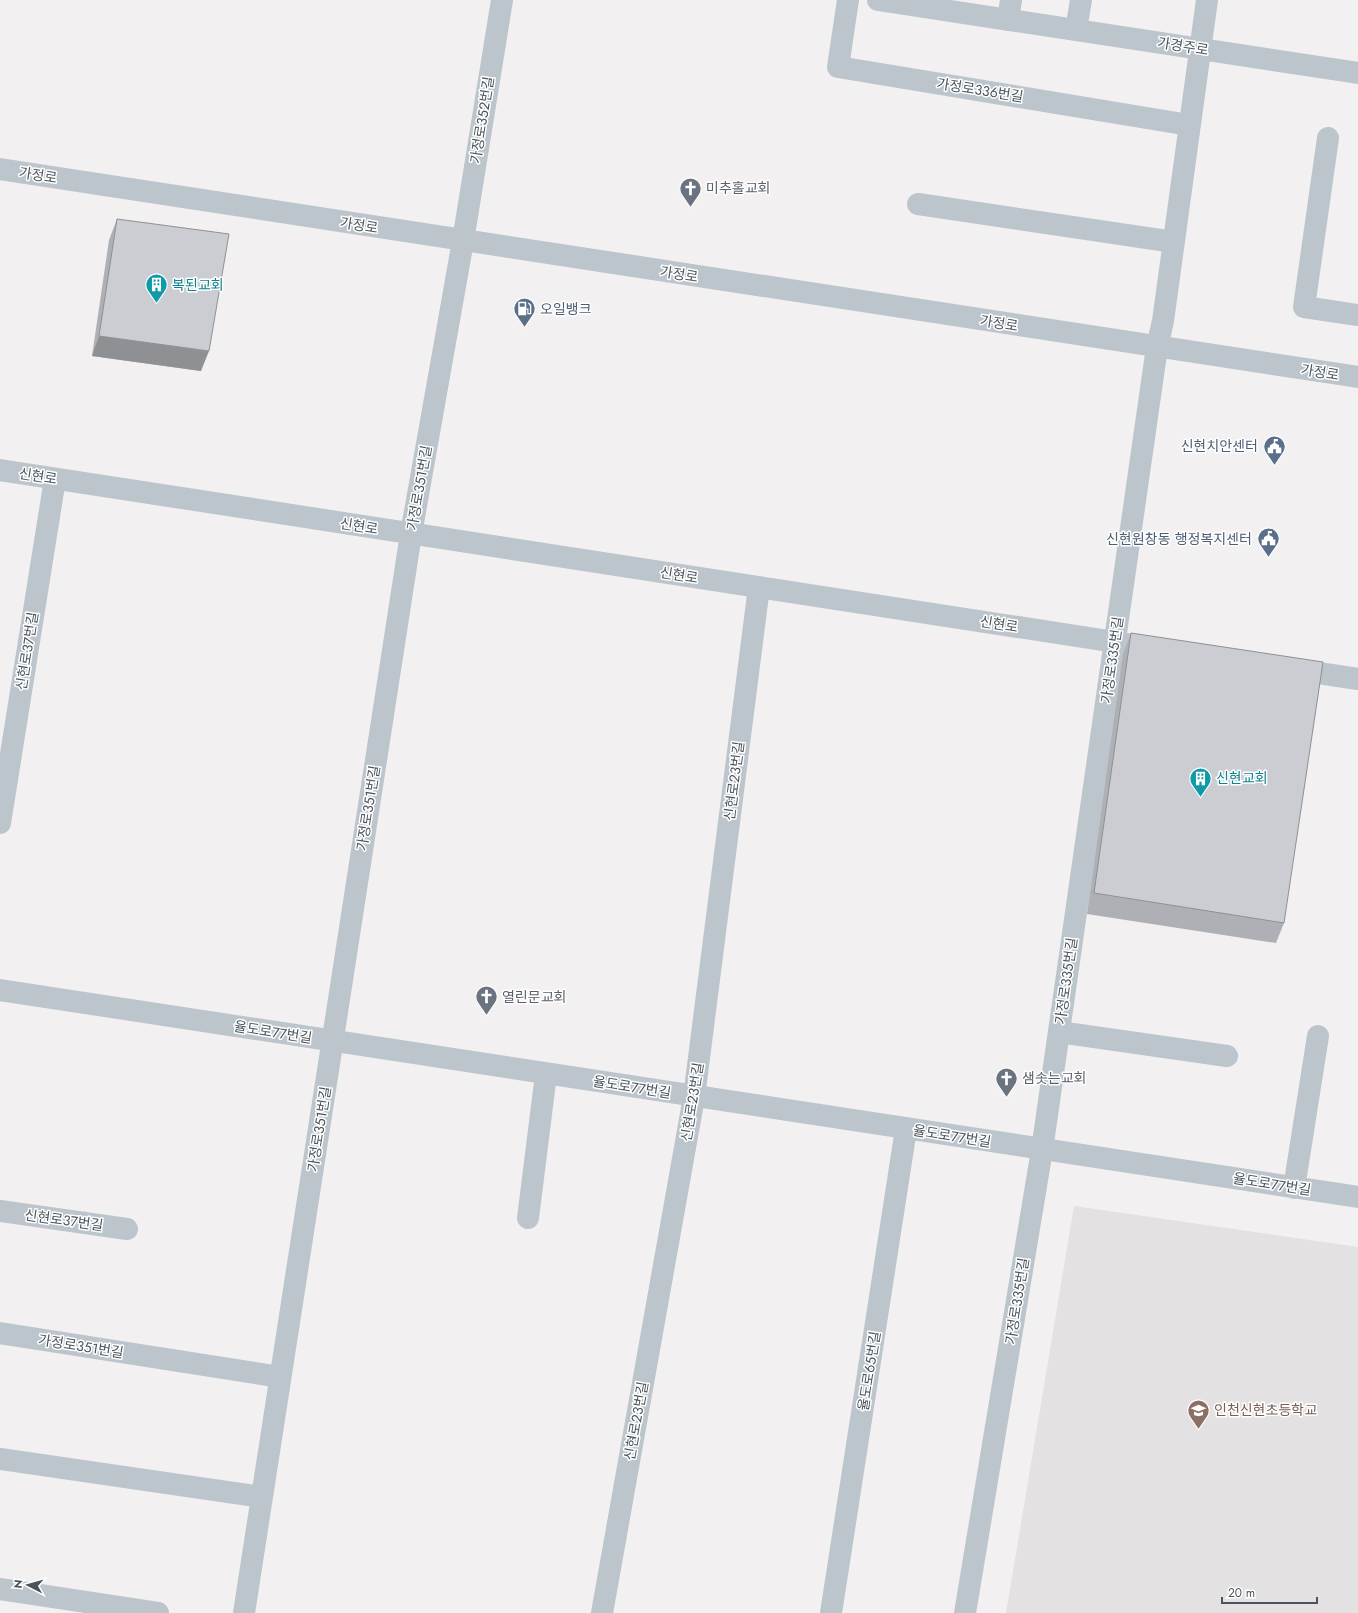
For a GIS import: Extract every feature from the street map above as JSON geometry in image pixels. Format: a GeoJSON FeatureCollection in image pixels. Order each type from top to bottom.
{"type":"FeatureCollection","features":[{"type":"Feature","properties":{"kind":"street","name":"가정로352번길"},"geometry":{"type":"LineString","coordinates":[[463,241],[502,0]]}},
{"type":"Feature","properties":{"kind":"street","name":"가정로336번길"},"geometry":{"type":"LineString","coordinates":[[848,0],[838,67],[1189,125]]}},
{"type":"Feature","properties":{"kind":"street","name":"가경주로"},"geometry":{"type":"LineString","coordinates":[[878,0],[1010,10],[1076,30],[1358,73]]}},
{"type":"Feature","properties":{"kind":"street"},"geometry":{"type":"LineString","coordinates":[[1076,30],[1081,0]]}},
{"type":"Feature","properties":{"kind":"street"},"geometry":{"type":"LineString","coordinates":[[1157,347],[1163,321],[1199,49],[1207,0]]}},
{"type":"Feature","properties":{"kind":"street"},"geometry":{"type":"LineString","coordinates":[[1328,138],[1304,307],[1358,315]]}},
{"type":"Feature","properties":{"kind":"street","name":"가정로"},"geometry":{"type":"LineString","coordinates":[[0,169],[1358,377]]}},
{"type":"Feature","properties":{"kind":"street"},"geometry":{"type":"LineString","coordinates":[[918,204],[1174,242]]}},
{"type":"Feature","properties":{"kind":"street","name":"가정로351번길"},"geometry":{"type":"LineString","coordinates":[[244,1613],[411,534],[463,241]]}},
{"type":"Feature","properties":{"kind":"street","name":"가정로335번길"},"geometry":{"type":"LineString","coordinates":[[965,1613],[1042,1150],[1157,347]]}},
{"type":"Feature","properties":{"kind":"street","name":"신현로"},"geometry":{"type":"LineString","coordinates":[[0,470],[1146,646]]}},
{"type":"Feature","properties":{"kind":"street","name":"신현로37번길"},"geometry":{"type":"LineString","coordinates":[[0,823],[54,479]]}},
{"type":"Feature","properties":{"kind":"street","name":"신현로23번길"},"geometry":{"type":"LineString","coordinates":[[602,1613],[694,1097],[759,587]]}},
{"type":"Feature","properties":{"kind":"street"},"geometry":{"type":"LineString","coordinates":[[1272,666],[1358,679]]}},
{"type":"Feature","properties":{"kind":"street","name":"율도로77번길"},"geometry":{"type":"LineString","coordinates":[[0,990],[1358,1197]]}},
{"type":"Feature","properties":{"kind":"street"},"geometry":{"type":"LineString","coordinates":[[1059,1032],[1227,1056]]}},
{"type":"Feature","properties":{"kind":"street"},"geometry":{"type":"LineString","coordinates":[[1294,1188],[1318,1036]]}},
{"type":"Feature","properties":{"kind":"street"},"geometry":{"type":"LineString","coordinates":[[528,1218],[546,1074]]}},
{"type":"Feature","properties":{"kind":"street","name":"율도로65번길"},"geometry":{"type":"LineString","coordinates":[[831,1613],[906,1129]]}},
{"type":"Feature","properties":{"kind":"street","name":"신현로37번길"},"geometry":{"type":"LineString","coordinates":[[0,1211],[128,1230]]}},
{"type":"Feature","properties":{"kind":"street","name":"가정로351번길"},"geometry":{"type":"LineString","coordinates":[[0,1333],[280,1377]]}},
{"type":"Feature","properties":{"kind":"street"},"geometry":{"type":"LineString","coordinates":[[0,1459],[262,1496]]}},
{"type":"Feature","properties":{"kind":"street"},"geometry":{"type":"LineString","coordinates":[[0,1589],[158,1613]]}},
{"type":"Feature","properties":{"kind":"shaded area","name":"인천신현초등학교"},"geometry":{"type":"Polygon","coordinates":[[[1074,1206],[1358,1247],[1358,1613],[1006,1613],[1074,1206]]]}},
{"type":"Feature","properties":{"kind":"building","name":"복된교회"},"geometry":{"type":"Polygon","coordinates":[[[117,219],[229,234],[209,351],[99,336],[117,219]]]}},
{"type":"Feature","properties":{"kind":"building","name":"신현교회"},"geometry":{"type":"Polygon","coordinates":[[[1131,633],[1323,662],[1284,923],[1094,893],[1131,633]]]}},
{"type":"Feature","properties":{"kind":"place","name":"미추홀교회"},"geometry":{"type":"Point","coordinates":[691,208]}},
{"type":"Feature","properties":{"kind":"place","name":"복된교회"},"geometry":{"type":"Point","coordinates":[156,304]}},
{"type":"Feature","properties":{"kind":"place","name":"오일뱅크"},"geometry":{"type":"Point","coordinates":[525,328]}},
{"type":"Feature","properties":{"kind":"place","name":"신현치안센터"},"geometry":{"type":"Point","coordinates":[1274,466]}},
{"type":"Feature","properties":{"kind":"place","name":"신현원창동 행정복지센터"},"geometry":{"type":"Point","coordinates":[1268,558]}},
{"type":"Feature","properties":{"kind":"place","name":"신현교회"},"geometry":{"type":"Point","coordinates":[1201,798]}},
{"type":"Feature","properties":{"kind":"place","name":"열린문교회"},"geometry":{"type":"Point","coordinates":[486,1016]}},
{"type":"Feature","properties":{"kind":"place","name":"샘솟는교회"},"geometry":{"type":"Point","coordinates":[1006,1098]}},
{"type":"Feature","properties":{"kind":"place","name":"인천신현초등학교"},"geometry":{"type":"Point","coordinates":[1198,1430]}}]}
